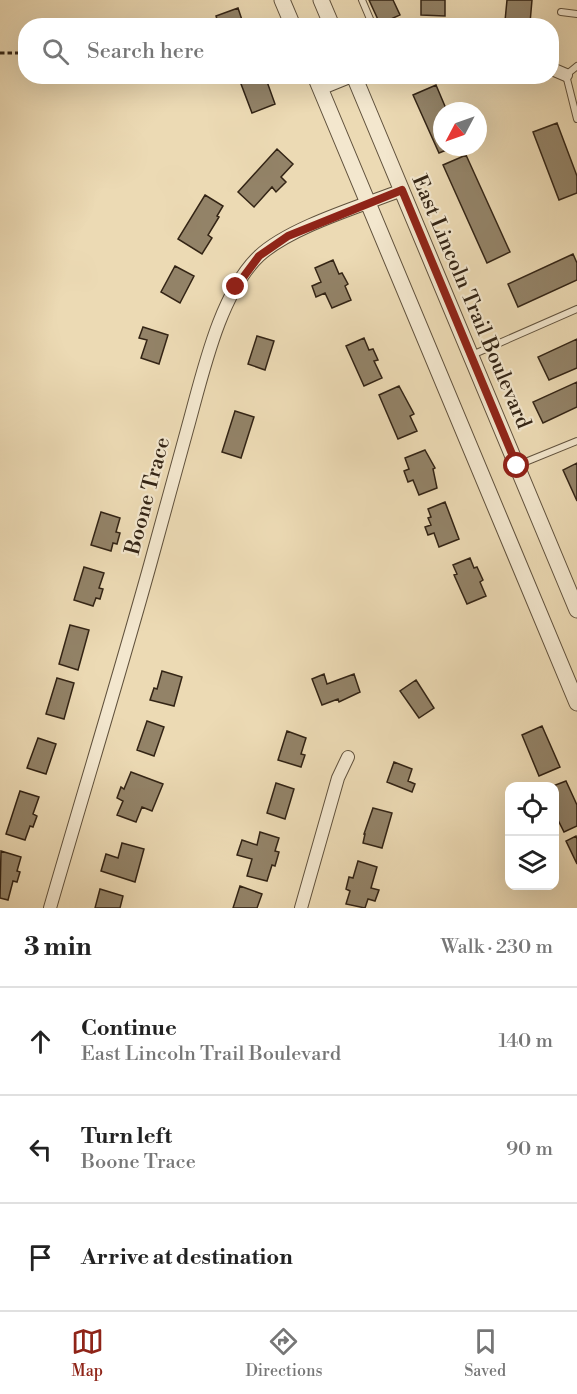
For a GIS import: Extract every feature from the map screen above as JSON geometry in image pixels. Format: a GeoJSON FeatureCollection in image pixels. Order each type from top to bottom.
{"type":"FeatureCollection","features":[{"type":"Feature","properties":{"kind":"street"},"geometry":{"type":"LineString","coordinates":[[282,0],[290,18]]}},
{"type":"Feature","properties":{"kind":"street"},"geometry":{"type":"LineString","coordinates":[[321,0],[329,18]]}},
{"type":"Feature","properties":{"kind":"street"},"geometry":{"type":"LineString","coordinates":[[559,72],[566,75]]}},
{"type":"Feature","properties":{"kind":"street"},"geometry":{"type":"LineString","coordinates":[[317,84],[577,703]]}},
{"type":"Feature","properties":{"kind":"street","name":"East Lincoln Trail Boulevard"},"geometry":{"type":"LineString","coordinates":[[356,84],[577,610]]}},
{"type":"Feature","properties":{"kind":"street","name":"Boone Trace"},"geometry":{"type":"LineString","coordinates":[[50,908],[198,391],[227,304],[247,270],[273,244],[303,229],[402,190]]}},
{"type":"Feature","properties":{"kind":"street"},"geometry":{"type":"LineString","coordinates":[[301,908],[338,778],[348,758]]}},
{"type":"Feature","properties":{"kind":"lane"},"geometry":{"type":"LineString","coordinates":[[362,0],[370,18]]}},
{"type":"Feature","properties":{"kind":"lane"},"geometry":{"type":"LineString","coordinates":[[561,12],[577,14]]}},
{"type":"Feature","properties":{"kind":"lane"},"geometry":{"type":"LineString","coordinates":[[577,66],[566,75],[577,119]]}},
{"type":"Feature","properties":{"kind":"lane"},"geometry":{"type":"LineString","coordinates":[[471,355],[577,309]]}},
{"type":"Feature","properties":{"kind":"lane"},"geometry":{"type":"LineString","coordinates":[[517,466],[577,441]]}},
{"type":"Feature","properties":{"kind":"path"},"geometry":{"type":"LineString","coordinates":[[0,53],[18,53]]}},
{"type":"Feature","properties":{"kind":"building"},"geometry":{"type":"Polygon","coordinates":[[[369,0],[393,0],[400,15],[393,18],[377,18],[369,0]]]}},
{"type":"Feature","properties":{"kind":"building"},"geometry":{"type":"Polygon","coordinates":[[[421,0],[445,0],[445,16],[421,15],[421,0]]]}},
{"type":"Feature","properties":{"kind":"building"},"geometry":{"type":"Polygon","coordinates":[[[507,0],[532,0],[530,18],[505,18],[507,0]]]}},
{"type":"Feature","properties":{"kind":"building"},"geometry":{"type":"Polygon","coordinates":[[[238,8],[241,18],[217,18],[216,16],[238,8]]]}},
{"type":"Feature","properties":{"kind":"building"},"geometry":{"type":"Polygon","coordinates":[[[241,84],[268,84],[275,104],[252,113],[241,84]]]}},
{"type":"Feature","properties":{"kind":"building"},"geometry":{"type":"Polygon","coordinates":[[[436,85],[443,102],[433,102],[433,140],[413,95],[436,85]]]}},
{"type":"Feature","properties":{"kind":"building"},"geometry":{"type":"Polygon","coordinates":[[[557,123],[577,176],[577,193],[559,200],[533,132],[557,123]]]}},
{"type":"Feature","properties":{"kind":"building"},"geometry":{"type":"Polygon","coordinates":[[[277,149],[293,164],[281,177],[286,182],[276,192],[272,187],[254,207],[238,192],[277,149]]]}},
{"type":"Feature","properties":{"kind":"building"},"geometry":{"type":"Polygon","coordinates":[[[466,156],[510,252],[487,263],[443,165],[466,156]]]}},
{"type":"Feature","properties":{"kind":"building"},"geometry":{"type":"Polygon","coordinates":[[[205,195],[223,206],[208,235],[212,238],[202,254],[178,239],[205,195]]]}},
{"type":"Feature","properties":{"kind":"building"},"geometry":{"type":"Polygon","coordinates":[[[573,254],[577,263],[577,280],[518,307],[508,284],[573,254]]]}},
{"type":"Feature","properties":{"kind":"building"},"geometry":{"type":"Polygon","coordinates":[[[333,260],[339,274],[342,273],[348,284],[345,286],[351,300],[332,308],[325,293],[316,297],[312,286],[321,282],[315,268],[333,260]]]}},
{"type":"Feature","properties":{"kind":"building"},"geometry":{"type":"Polygon","coordinates":[[[175,266],[194,276],[180,303],[161,292],[175,266]]]}},
{"type":"Feature","properties":{"kind":"building"},"geometry":{"type":"Polygon","coordinates":[[[143,327],[168,335],[159,364],[141,358],[147,340],[139,338],[143,327]]]}},
{"type":"Feature","properties":{"kind":"building"},"geometry":{"type":"Polygon","coordinates":[[[257,336],[274,341],[265,370],[248,364],[257,336]]]}},
{"type":"Feature","properties":{"kind":"building"},"geometry":{"type":"Polygon","coordinates":[[[364,338],[369,350],[373,349],[378,360],[374,361],[382,378],[364,386],[346,346],[364,338]]]}},
{"type":"Feature","properties":{"kind":"building"},"geometry":{"type":"Polygon","coordinates":[[[577,339],[577,368],[549,380],[538,357],[577,339]]]}},
{"type":"Feature","properties":{"kind":"building"},"geometry":{"type":"Polygon","coordinates":[[[577,382],[577,407],[543,423],[533,402],[577,382]]]}},
{"type":"Feature","properties":{"kind":"building"},"geometry":{"type":"Polygon","coordinates":[[[399,386],[414,414],[410,416],[417,431],[398,439],[379,395],[399,386]]]}},
{"type":"Feature","properties":{"kind":"building"},"geometry":{"type":"Polygon","coordinates":[[[235,411],[254,417],[241,458],[222,452],[235,411]]]}},
{"type":"Feature","properties":{"kind":"building"},"geometry":{"type":"Polygon","coordinates":[[[425,450],[435,468],[433,469],[437,488],[419,495],[413,480],[408,482],[404,471],[409,469],[405,458],[425,450]]]}},
{"type":"Feature","properties":{"kind":"building"},"geometry":{"type":"Polygon","coordinates":[[[577,463],[577,501],[563,470],[577,463]]]}},
{"type":"Feature","properties":{"kind":"building"},"geometry":{"type":"Polygon","coordinates":[[[445,502],[459,539],[439,547],[434,533],[428,535],[425,527],[431,525],[428,509],[445,502]]]}},
{"type":"Feature","properties":{"kind":"building"},"geometry":{"type":"Polygon","coordinates":[[[101,512],[120,518],[116,532],[120,533],[117,544],[113,543],[111,551],[91,545],[101,512]]]}},
{"type":"Feature","properties":{"kind":"building"},"geometry":{"type":"Polygon","coordinates":[[[470,558],[483,580],[480,582],[486,596],[467,604],[454,575],[457,574],[453,565],[470,558]]]}},
{"type":"Feature","properties":{"kind":"building"},"geometry":{"type":"Polygon","coordinates":[[[84,567],[104,573],[99,588],[103,589],[100,599],[96,598],[93,606],[74,600],[84,567]]]}},
{"type":"Feature","properties":{"kind":"building"},"geometry":{"type":"Polygon","coordinates":[[[70,625],[89,630],[78,670],[59,664],[70,625]]]}},
{"type":"Feature","properties":{"kind":"building"},"geometry":{"type":"Polygon","coordinates":[[[162,671],[182,677],[174,706],[150,700],[154,688],[157,689],[162,671]]]}},
{"type":"Feature","properties":{"kind":"building"},"geometry":{"type":"Polygon","coordinates":[[[324,674],[327,684],[354,674],[360,692],[339,702],[338,699],[322,705],[312,679],[324,674]]]}},
{"type":"Feature","properties":{"kind":"building"},"geometry":{"type":"Polygon","coordinates":[[[57,678],[74,683],[64,719],[46,714],[57,678]]]}},
{"type":"Feature","properties":{"kind":"building"},"geometry":{"type":"Polygon","coordinates":[[[416,680],[434,708],[419,718],[400,691],[416,680]]]}},
{"type":"Feature","properties":{"kind":"building"},"geometry":{"type":"Polygon","coordinates":[[[147,721],[164,727],[154,756],[137,750],[147,721]]]}},
{"type":"Feature","properties":{"kind":"building"},"geometry":{"type":"Polygon","coordinates":[[[542,726],[560,767],[539,776],[522,735],[542,726]]]}},
{"type":"Feature","properties":{"kind":"building"},"geometry":{"type":"Polygon","coordinates":[[[287,731],[306,738],[301,754],[305,755],[301,767],[278,760],[287,731]]]}},
{"type":"Feature","properties":{"kind":"building"},"geometry":{"type":"Polygon","coordinates":[[[38,738],[56,744],[46,774],[27,768],[38,738]]]}},
{"type":"Feature","properties":{"kind":"building"},"geometry":{"type":"Polygon","coordinates":[[[394,762],[412,769],[408,781],[415,784],[412,792],[387,782],[394,762]]]}},
{"type":"Feature","properties":{"kind":"building"},"geometry":{"type":"Polygon","coordinates":[[[131,772],[163,784],[152,811],[142,807],[136,822],[117,815],[123,801],[117,798],[121,787],[124,789],[131,772]]]}},
{"type":"Feature","properties":{"kind":"building"},"geometry":{"type":"Polygon","coordinates":[[[566,781],[577,805],[577,826],[564,832],[559,822],[559,784],[566,781]]]}},
{"type":"Feature","properties":{"kind":"building"},"geometry":{"type":"Polygon","coordinates":[[[276,783],[294,789],[285,819],[267,813],[276,783]]]}},
{"type":"Feature","properties":{"kind":"building"},"geometry":{"type":"Polygon","coordinates":[[[20,791],[39,797],[33,814],[37,816],[25,840],[6,834],[20,791]]]}},
{"type":"Feature","properties":{"kind":"building"},"geometry":{"type":"Polygon","coordinates":[[[373,808],[392,813],[382,848],[363,843],[373,808]]]}},
{"type":"Feature","properties":{"kind":"building"},"geometry":{"type":"Polygon","coordinates":[[[260,832],[279,838],[275,851],[279,852],[267,881],[247,876],[252,859],[237,855],[242,840],[257,845],[260,832]]]}},
{"type":"Feature","properties":{"kind":"building"},"geometry":{"type":"Polygon","coordinates":[[[576,836],[577,839],[577,864],[566,841],[576,836]]]}},
{"type":"Feature","properties":{"kind":"building"},"geometry":{"type":"Polygon","coordinates":[[[122,843],[144,849],[135,882],[101,871],[106,854],[118,858],[122,843]]]}},
{"type":"Feature","properties":{"kind":"building"},"geometry":{"type":"Polygon","coordinates":[[[1,851],[21,857],[17,882],[13,881],[8,900],[0,898],[1,851]]]}},
{"type":"Feature","properties":{"kind":"building"},"geometry":{"type":"Polygon","coordinates":[[[358,861],[377,867],[371,888],[379,890],[375,901],[368,899],[365,908],[346,904],[350,891],[346,889],[349,877],[353,878],[358,861]]]}},
{"type":"Feature","properties":{"kind":"building"},"geometry":{"type":"Polygon","coordinates":[[[240,886],[262,894],[257,908],[233,908],[240,886]]]}},
{"type":"Feature","properties":{"kind":"building"},"geometry":{"type":"Polygon","coordinates":[[[100,889],[123,896],[120,908],[95,908],[100,889]]]}},
{"type":"Feature","properties":{"kind":"route"},"geometry":{"type":"LineString","coordinates":[[236,287],[259,256],[273,244],[303,229],[402,190],[517,466]]}}]}
